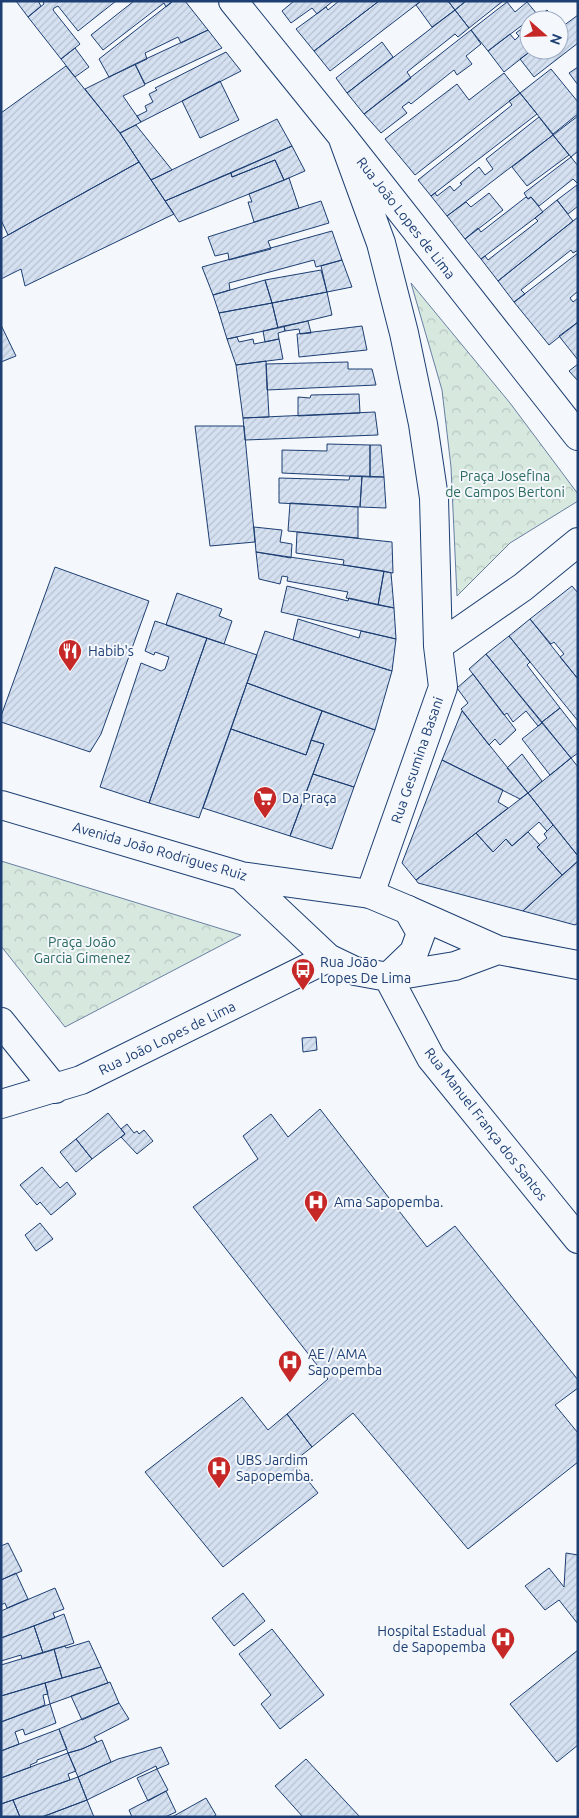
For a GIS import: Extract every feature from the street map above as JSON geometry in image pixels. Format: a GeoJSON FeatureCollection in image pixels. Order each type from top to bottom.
{"type":"FeatureCollection","features":[{"type":"Feature","properties":{"kind":"street","name":"Rua João Lopes de Lima"},"geometry":{"type":"LineString","coordinates":[[233,1],[342,136],[578,436]]}},
{"type":"Feature","properties":{"kind":"street"},"geometry":{"type":"LineString","coordinates":[[342,136],[381,243],[404,334],[423,424],[434,498],[438,646]]}},
{"type":"Feature","properties":{"kind":"street"},"geometry":{"type":"LineString","coordinates":[[438,646],[523,587],[578,542]]}},
{"type":"Feature","properties":{"kind":"street","name":"Rua Gesumina Basani"},"geometry":{"type":"LineString","coordinates":[[370,894],[443,686],[438,646]]}},
{"type":"Feature","properties":{"kind":"street","name":"Avenida João Rodrigues Ruiz"},"geometry":{"type":"LineString","coordinates":[[1,805],[240,876],[370,894],[498,950],[578,965]]}},
{"type":"Feature","properties":{"kind":"street"},"geometry":{"type":"LineString","coordinates":[[240,876],[328,958],[355,970],[388,977],[455,966],[498,950]]}},
{"type":"Feature","properties":{"kind":"street"},"geometry":{"type":"LineString","coordinates":[[388,977],[414,952],[421,934],[408,910]]}},
{"type":"Feature","properties":{"kind":"street","name":"Rua João Lopes de Lima"},"geometry":{"type":"LineString","coordinates":[[1,1104],[82,1080],[328,958]]}},
{"type":"Feature","properties":{"kind":"street","name":"Rua Manuel França dos Santos"},"geometry":{"type":"LineString","coordinates":[[388,977],[431,1058],[578,1239]]}},
{"type":"Feature","properties":{"kind":"street"},"geometry":{"type":"LineString","coordinates":[[1,1022],[55,1089]]}},
{"type":"Feature","properties":{"kind":"green space","name":"Praça Josefina de Campos Bertoni"},"geometry":{"type":"Polygon","coordinates":[[[411,283],[510,403],[578,494],[578,501],[510,543],[457,596],[451,467],[442,390],[411,283]]]}},
{"type":"Feature","properties":{"kind":"green space","name":"Praça João Garcia Gimenez"},"geometry":{"type":"Polygon","coordinates":[[[1,861],[241,935],[65,1027],[1,946],[1,861]]]}},
{"type":"Feature","properties":{"kind":"building"},"geometry":{"type":"Polygon","coordinates":[[[16,1],[38,1],[41,6],[28,17],[16,1]]]}},
{"type":"Feature","properties":{"kind":"building"},"geometry":{"type":"Polygon","coordinates":[[[43,1],[116,1],[78,31],[58,6],[54,8],[53,10],[80,44],[61,59],[28,17],[44,4],[43,1]]]}},
{"type":"Feature","properties":{"kind":"building"},"geometry":{"type":"Polygon","coordinates":[[[134,1],[173,1],[166,7],[164,3],[103,50],[91,35],[134,1]]]}},
{"type":"Feature","properties":{"kind":"building"},"geometry":{"type":"Polygon","coordinates":[[[173,1],[185,1],[208,30],[181,43],[178,37],[145,53],[147,59],[109,77],[99,59],[173,1]]]}},
{"type":"Feature","properties":{"kind":"building"},"geometry":{"type":"Polygon","coordinates":[[[294,1],[333,1],[317,14],[312,8],[291,23],[282,11],[294,1]]]}},
{"type":"Feature","properties":{"kind":"building"},"geometry":{"type":"Polygon","coordinates":[[[339,1],[379,1],[314,51],[296,29],[326,7],[328,10],[339,1]]]}},
{"type":"Feature","properties":{"kind":"building"},"geometry":{"type":"Polygon","coordinates":[[[379,1],[421,1],[330,71],[314,51],[379,1]]]}},
{"type":"Feature","properties":{"kind":"building"},"geometry":{"type":"Polygon","coordinates":[[[421,1],[448,1],[455,10],[432,27],[416,5],[421,1]]]}},
{"type":"Feature","properties":{"kind":"building"},"geometry":{"type":"Polygon","coordinates":[[[448,1],[466,1],[455,10],[448,1]]]}},
{"type":"Feature","properties":{"kind":"building"},"geometry":{"type":"Polygon","coordinates":[[[466,1],[503,1],[469,28],[455,10],[466,1]]]}},
{"type":"Feature","properties":{"kind":"building"},"geometry":{"type":"Polygon","coordinates":[[[507,2],[515,12],[527,2],[534,10],[519,10],[519,28],[488,51],[471,30],[507,2]]]}},
{"type":"Feature","properties":{"kind":"building"},"geometry":{"type":"Polygon","coordinates":[[[455,10],[469,28],[458,37],[455,34],[407,72],[411,78],[364,114],[347,93],[455,10]]]}},
{"type":"Feature","properties":{"kind":"building"},"geometry":{"type":"Polygon","coordinates":[[[578,15],[578,43],[569,50],[569,22],[578,15]]]}},
{"type":"Feature","properties":{"kind":"building"},"geometry":{"type":"Polygon","coordinates":[[[208,30],[222,48],[145,84],[135,64],[208,30]]]}},
{"type":"Feature","properties":{"kind":"building"},"geometry":{"type":"Polygon","coordinates":[[[471,30],[481,44],[466,56],[472,64],[457,75],[454,70],[411,104],[409,102],[402,107],[407,113],[381,133],[364,114],[471,30]]]}},
{"type":"Feature","properties":{"kind":"building"},"geometry":{"type":"Polygon","coordinates":[[[510,34],[515,40],[519,36],[519,60],[504,72],[488,51],[510,34]]]}},
{"type":"Feature","properties":{"kind":"building"},"geometry":{"type":"Polygon","coordinates":[[[382,42],[393,57],[347,93],[336,78],[382,42]]]}},
{"type":"Feature","properties":{"kind":"building"},"geometry":{"type":"Polygon","coordinates":[[[75,48],[89,67],[75,77],[61,59],[75,48]]]}},
{"type":"Feature","properties":{"kind":"building"},"geometry":{"type":"Polygon","coordinates":[[[226,52],[241,71],[141,122],[137,116],[147,111],[145,106],[153,102],[149,94],[157,90],[155,88],[226,52]]]}},
{"type":"Feature","properties":{"kind":"building"},"geometry":{"type":"Polygon","coordinates":[[[521,60],[556,60],[534,77],[521,60]]]}},
{"type":"Feature","properties":{"kind":"building"},"geometry":{"type":"Polygon","coordinates":[[[135,64],[145,85],[123,96],[141,122],[120,133],[85,89],[135,64]]]}},
{"type":"Feature","properties":{"kind":"building"},"geometry":{"type":"Polygon","coordinates":[[[66,66],[120,133],[139,162],[8,235],[1,220],[1,113],[66,66]]]}},
{"type":"Feature","properties":{"kind":"building"},"geometry":{"type":"Polygon","coordinates":[[[578,67],[578,85],[569,73],[578,67]]]}},
{"type":"Feature","properties":{"kind":"building"},"geometry":{"type":"Polygon","coordinates":[[[551,69],[578,102],[578,114],[553,134],[520,93],[551,69]]]}},
{"type":"Feature","properties":{"kind":"building"},"geometry":{"type":"Polygon","coordinates":[[[504,73],[520,93],[415,175],[385,139],[457,84],[469,100],[504,73]]]}},
{"type":"Feature","properties":{"kind":"building"},"geometry":{"type":"Polygon","coordinates":[[[220,81],[239,120],[200,138],[182,101],[220,81]]]}},
{"type":"Feature","properties":{"kind":"building"},"geometry":{"type":"Polygon","coordinates":[[[520,93],[537,114],[431,196],[418,180],[512,105],[509,101],[520,93]]]}},
{"type":"Feature","properties":{"kind":"building"},"geometry":{"type":"Polygon","coordinates":[[[578,116],[578,151],[571,157],[553,135],[578,116]]]}},
{"type":"Feature","properties":{"kind":"building"},"geometry":{"type":"Polygon","coordinates":[[[539,117],[553,135],[447,216],[431,196],[435,193],[437,196],[450,186],[454,191],[462,184],[460,183],[479,167],[485,175],[493,169],[486,159],[539,117]]]}},
{"type":"Feature","properties":{"kind":"building"},"geometry":{"type":"Polygon","coordinates":[[[277,119],[292,146],[165,201],[151,180],[277,119]]]}},
{"type":"Feature","properties":{"kind":"building"},"geometry":{"type":"Polygon","coordinates":[[[136,125],[172,170],[151,180],[120,133],[136,125]]]}},
{"type":"Feature","properties":{"kind":"building"},"geometry":{"type":"Polygon","coordinates":[[[553,135],[569,155],[527,186],[512,167],[553,135]]]}},
{"type":"Feature","properties":{"kind":"building"},"geometry":{"type":"Polygon","coordinates":[[[292,146],[305,171],[284,180],[275,160],[232,177],[231,173],[292,146]]]}},
{"type":"Feature","properties":{"kind":"building"},"geometry":{"type":"Polygon","coordinates":[[[571,157],[578,166],[578,184],[573,179],[539,206],[531,197],[528,199],[524,193],[571,157]]]}},
{"type":"Feature","properties":{"kind":"building"},"geometry":{"type":"Polygon","coordinates":[[[275,160],[284,180],[179,222],[165,201],[231,173],[232,177],[275,160]]]}},
{"type":"Feature","properties":{"kind":"building"},"geometry":{"type":"Polygon","coordinates":[[[139,162],[174,214],[25,286],[21,269],[1,279],[1,239],[139,162]]]}},
{"type":"Feature","properties":{"kind":"building"},"geometry":{"type":"Polygon","coordinates":[[[289,178],[299,208],[254,222],[248,202],[252,202],[249,194],[289,178]]]}},
{"type":"Feature","properties":{"kind":"building"},"geometry":{"type":"Polygon","coordinates":[[[577,185],[578,206],[568,214],[557,200],[577,185]]]}},
{"type":"Feature","properties":{"kind":"building"},"geometry":{"type":"Polygon","coordinates":[[[489,193],[503,210],[465,239],[447,216],[466,202],[471,207],[489,193]]]}},
{"type":"Feature","properties":{"kind":"building"},"geometry":{"type":"Polygon","coordinates":[[[526,197],[528,199],[531,197],[543,212],[481,259],[465,239],[478,228],[481,232],[526,197]]]}},
{"type":"Feature","properties":{"kind":"building"},"geometry":{"type":"Polygon","coordinates":[[[557,200],[573,221],[498,281],[481,259],[485,256],[488,260],[538,221],[535,218],[557,200]]]}},
{"type":"Feature","properties":{"kind":"building"},"geometry":{"type":"Polygon","coordinates":[[[321,201],[329,223],[268,241],[271,249],[229,260],[228,253],[215,256],[208,237],[321,201]]]}},
{"type":"Feature","properties":{"kind":"building"},"geometry":{"type":"Polygon","coordinates":[[[578,217],[578,250],[573,253],[571,250],[521,290],[525,294],[514,302],[498,281],[578,217]]]}},
{"type":"Feature","properties":{"kind":"building"},"geometry":{"type":"Polygon","coordinates":[[[332,231],[342,260],[316,267],[314,260],[229,283],[230,290],[213,295],[202,267],[332,231]]]}},
{"type":"Feature","properties":{"kind":"building"},"geometry":{"type":"Polygon","coordinates":[[[578,253],[578,291],[570,298],[573,302],[578,298],[578,322],[549,345],[514,302],[578,253]]]}},
{"type":"Feature","properties":{"kind":"building"},"geometry":{"type":"Polygon","coordinates":[[[342,260],[352,287],[327,292],[321,266],[342,260]]]}},
{"type":"Feature","properties":{"kind":"building"},"geometry":{"type":"Polygon","coordinates":[[[321,270],[327,292],[272,303],[265,280],[321,270]]]}},
{"type":"Feature","properties":{"kind":"building"},"geometry":{"type":"Polygon","coordinates":[[[265,280],[272,303],[219,313],[213,295],[265,280]]]}},
{"type":"Feature","properties":{"kind":"building"},"geometry":{"type":"Polygon","coordinates":[[[327,292],[332,315],[278,328],[272,303],[327,292]]]}},
{"type":"Feature","properties":{"kind":"building"},"geometry":{"type":"Polygon","coordinates":[[[272,303],[278,328],[227,339],[219,313],[272,303]]]}},
{"type":"Feature","properties":{"kind":"building"},"geometry":{"type":"Polygon","coordinates":[[[308,321],[311,333],[300,334],[299,329],[285,331],[284,326],[308,321]]]}},
{"type":"Feature","properties":{"kind":"building"},"geometry":{"type":"Polygon","coordinates":[[[578,322],[578,360],[559,336],[578,322]]]}},
{"type":"Feature","properties":{"kind":"building"},"geometry":{"type":"Polygon","coordinates":[[[1,325],[16,356],[1,362],[1,325]]]}},
{"type":"Feature","properties":{"kind":"building"},"geometry":{"type":"Polygon","coordinates":[[[284,326],[285,331],[278,333],[279,339],[265,342],[263,331],[284,326]]]}},
{"type":"Feature","properties":{"kind":"building"},"geometry":{"type":"Polygon","coordinates":[[[362,326],[367,350],[299,357],[297,334],[362,326]]]}},
{"type":"Feature","properties":{"kind":"building"},"geometry":{"type":"Polygon","coordinates":[[[237,337],[239,342],[253,339],[254,344],[279,339],[283,359],[236,365],[227,339],[237,337]]]}},
{"type":"Feature","properties":{"kind":"building"},"geometry":{"type":"Polygon","coordinates":[[[266,361],[269,417],[243,418],[236,365],[266,361]]]}},
{"type":"Feature","properties":{"kind":"building"},"geometry":{"type":"Polygon","coordinates":[[[348,362],[348,369],[372,369],[376,385],[267,390],[266,364],[348,362]]]}},
{"type":"Feature","properties":{"kind":"building"},"geometry":{"type":"Polygon","coordinates":[[[578,364],[578,381],[569,371],[578,364]]]}},
{"type":"Feature","properties":{"kind":"building"},"geometry":{"type":"Polygon","coordinates":[[[359,394],[360,413],[298,416],[298,397],[310,398],[311,395],[359,394]]]}},
{"type":"Feature","properties":{"kind":"building"},"geometry":{"type":"Polygon","coordinates":[[[375,412],[378,435],[245,440],[243,418],[375,412]]]}},
{"type":"Feature","properties":{"kind":"building"},"geometry":{"type":"Polygon","coordinates":[[[195,426],[244,426],[255,542],[210,546],[195,426]]]}},
{"type":"Feature","properties":{"kind":"building"},"geometry":{"type":"Polygon","coordinates":[[[327,444],[370,445],[370,477],[282,473],[282,450],[327,451],[327,444]]]}},
{"type":"Feature","properties":{"kind":"building"},"geometry":{"type":"Polygon","coordinates":[[[370,445],[381,445],[384,477],[370,477],[370,445]]]}},
{"type":"Feature","properties":{"kind":"building"},"geometry":{"type":"Polygon","coordinates":[[[350,476],[362,476],[360,507],[279,503],[279,478],[349,480],[350,476]]]}},
{"type":"Feature","properties":{"kind":"building"},"geometry":{"type":"Polygon","coordinates":[[[362,476],[384,477],[386,508],[360,507],[362,476]]]}},
{"type":"Feature","properties":{"kind":"building"},"geometry":{"type":"Polygon","coordinates":[[[290,503],[358,507],[358,538],[288,531],[290,503]]]}},
{"type":"Feature","properties":{"kind":"building"},"geometry":{"type":"Polygon","coordinates":[[[254,527],[282,530],[280,542],[292,544],[291,558],[256,552],[254,527]]]}},
{"type":"Feature","properties":{"kind":"building"},"geometry":{"type":"Polygon","coordinates":[[[297,532],[392,542],[393,573],[343,565],[344,560],[296,553],[297,532]]]}},
{"type":"Feature","properties":{"kind":"building"},"geometry":{"type":"Polygon","coordinates":[[[256,552],[384,571],[378,605],[346,598],[348,592],[287,581],[288,577],[282,576],[280,584],[259,579],[256,552]]]}},
{"type":"Feature","properties":{"kind":"building"},"geometry":{"type":"Polygon","coordinates":[[[55,567],[149,601],[101,734],[90,752],[1,722],[1,716],[55,567]]]}},
{"type":"Feature","properties":{"kind":"building"},"geometry":{"type":"Polygon","coordinates":[[[384,571],[391,573],[394,608],[378,605],[384,571]]]}},
{"type":"Feature","properties":{"kind":"building"},"geometry":{"type":"Polygon","coordinates":[[[287,586],[348,601],[349,598],[394,608],[396,639],[281,612],[287,586]]]}},
{"type":"Feature","properties":{"kind":"building"},"geometry":{"type":"Polygon","coordinates":[[[572,586],[578,593],[578,679],[560,657],[564,654],[554,642],[551,644],[530,619],[572,586]]]}},
{"type":"Feature","properties":{"kind":"building"},"geometry":{"type":"Polygon","coordinates":[[[177,593],[222,609],[219,616],[232,621],[224,644],[166,625],[177,593]]]}},
{"type":"Feature","properties":{"kind":"building"},"geometry":{"type":"Polygon","coordinates":[[[298,619],[359,638],[361,631],[396,639],[392,671],[293,640],[298,619]]]}},
{"type":"Feature","properties":{"kind":"building"},"geometry":{"type":"Polygon","coordinates":[[[530,619],[578,679],[578,721],[509,636],[530,619]]]}},
{"type":"Feature","properties":{"kind":"building"},"geometry":{"type":"Polygon","coordinates":[[[155,621],[207,638],[149,803],[100,787],[141,663],[161,671],[165,669],[169,657],[155,652],[154,655],[145,651],[155,621]]]}},
{"type":"Feature","properties":{"kind":"building"},"geometry":{"type":"Polygon","coordinates":[[[265,631],[392,671],[375,730],[247,683],[265,631]]]}},
{"type":"Feature","properties":{"kind":"building"},"geometry":{"type":"Polygon","coordinates":[[[509,636],[530,662],[527,665],[560,708],[542,722],[486,654],[509,636]]]}},
{"type":"Feature","properties":{"kind":"building"},"geometry":{"type":"Polygon","coordinates":[[[207,638],[257,655],[199,818],[149,803],[207,638]]]}},
{"type":"Feature","properties":{"kind":"building"},"geometry":{"type":"Polygon","coordinates":[[[486,654],[542,723],[538,726],[526,711],[513,722],[507,713],[504,715],[469,669],[486,654]]]}},
{"type":"Feature","properties":{"kind":"building"},"geometry":{"type":"Polygon","coordinates":[[[473,674],[516,730],[500,745],[495,739],[489,745],[461,709],[468,703],[457,688],[473,674]]]}},
{"type":"Feature","properties":{"kind":"building"},"geometry":{"type":"Polygon","coordinates":[[[247,683],[322,711],[306,755],[231,729],[247,683]]]}},
{"type":"Feature","properties":{"kind":"building"},"geometry":{"type":"Polygon","coordinates":[[[560,708],[578,731],[578,753],[571,758],[542,722],[560,708]]]}},
{"type":"Feature","properties":{"kind":"building"},"geometry":{"type":"Polygon","coordinates":[[[322,711],[375,730],[354,787],[313,774],[324,744],[311,740],[322,711]]]}},
{"type":"Feature","properties":{"kind":"building"},"geometry":{"type":"Polygon","coordinates":[[[462,711],[528,793],[520,799],[442,760],[462,711]]]}},
{"type":"Feature","properties":{"kind":"building"},"geometry":{"type":"Polygon","coordinates":[[[542,723],[571,758],[550,775],[522,739],[542,723]]]}},
{"type":"Feature","properties":{"kind":"building"},"geometry":{"type":"Polygon","coordinates":[[[231,729],[306,755],[311,740],[324,744],[290,836],[203,808],[231,729]]]}},
{"type":"Feature","properties":{"kind":"building"},"geometry":{"type":"Polygon","coordinates":[[[522,754],[542,781],[528,793],[507,768],[522,754]]]}},
{"type":"Feature","properties":{"kind":"building"},"geometry":{"type":"Polygon","coordinates":[[[571,758],[578,767],[578,856],[528,793],[571,758]]]}},
{"type":"Feature","properties":{"kind":"building"},"geometry":{"type":"Polygon","coordinates":[[[442,760],[503,790],[498,802],[508,808],[416,880],[402,863],[442,760]]]}},
{"type":"Feature","properties":{"kind":"building"},"geometry":{"type":"Polygon","coordinates":[[[313,774],[354,787],[332,849],[290,836],[313,774]]]}},
{"type":"Feature","properties":{"kind":"building"},"geometry":{"type":"Polygon","coordinates":[[[528,793],[553,825],[547,831],[539,822],[512,846],[506,839],[493,852],[476,833],[528,793]]]}},
{"type":"Feature","properties":{"kind":"building"},"geometry":{"type":"Polygon","coordinates":[[[553,825],[578,856],[578,861],[562,875],[537,847],[547,838],[544,834],[553,825]]]}},
{"type":"Feature","properties":{"kind":"building"},"geometry":{"type":"Polygon","coordinates":[[[528,832],[540,845],[537,847],[562,875],[523,911],[418,883],[416,880],[476,833],[493,852],[506,839],[512,846],[528,832]]]}},
{"type":"Feature","properties":{"kind":"building"},"geometry":{"type":"Polygon","coordinates":[[[578,861],[578,923],[575,925],[523,911],[578,861]]]}},
{"type":"Feature","properties":{"kind":"building"},"geometry":{"type":"Polygon","coordinates":[[[316,1037],[317,1050],[303,1052],[302,1038],[316,1037]]]}},
{"type":"Feature","properties":{"kind":"building"},"geometry":{"type":"Polygon","coordinates":[[[320,1109],[427,1247],[455,1226],[578,1380],[578,1388],[555,1405],[578,1433],[578,1462],[468,1549],[353,1413],[312,1447],[287,1414],[328,1379],[193,1207],[258,1159],[243,1136],[271,1114],[288,1137],[320,1109]]]}},
{"type":"Feature","properties":{"kind":"building"},"geometry":{"type":"Polygon","coordinates":[[[108,1113],[125,1134],[92,1159],[76,1139],[108,1113]]]}},
{"type":"Feature","properties":{"kind":"building"},"geometry":{"type":"Polygon","coordinates":[[[127,1124],[134,1133],[137,1131],[139,1134],[144,1130],[153,1141],[137,1154],[121,1137],[125,1134],[121,1129],[127,1124]]]}},
{"type":"Feature","properties":{"kind":"building"},"geometry":{"type":"Polygon","coordinates":[[[76,1139],[92,1159],[76,1172],[60,1152],[76,1139]]]}},
{"type":"Feature","properties":{"kind":"building"},"geometry":{"type":"Polygon","coordinates":[[[42,1167],[60,1188],[67,1182],[76,1194],[51,1215],[40,1202],[37,1205],[20,1185],[42,1167]]]}},
{"type":"Feature","properties":{"kind":"building"},"geometry":{"type":"Polygon","coordinates":[[[40,1223],[53,1239],[36,1251],[25,1235],[40,1223]]]}},
{"type":"Feature","properties":{"kind":"building"},"geometry":{"type":"Polygon","coordinates":[[[242,1397],[268,1430],[287,1414],[312,1447],[293,1462],[318,1493],[223,1567],[145,1472],[242,1397]]]}},
{"type":"Feature","properties":{"kind":"building"},"geometry":{"type":"Polygon","coordinates":[[[8,1543],[22,1571],[1,1580],[1,1546],[8,1543]]]}},
{"type":"Feature","properties":{"kind":"building"},"geometry":{"type":"Polygon","coordinates":[[[566,1553],[578,1555],[578,1624],[559,1600],[545,1610],[525,1586],[549,1568],[564,1587],[566,1553]]]}},
{"type":"Feature","properties":{"kind":"building"},"geometry":{"type":"Polygon","coordinates":[[[16,1573],[28,1599],[7,1608],[5,1603],[1,1605],[1,1580],[16,1573]]]}},
{"type":"Feature","properties":{"kind":"building"},"geometry":{"type":"Polygon","coordinates":[[[55,1588],[64,1609],[53,1613],[55,1618],[1,1638],[1,1611],[55,1588]]]}},
{"type":"Feature","properties":{"kind":"building"},"geometry":{"type":"Polygon","coordinates":[[[243,1593],[265,1621],[234,1646],[212,1618],[243,1593]]]}},
{"type":"Feature","properties":{"kind":"building"},"geometry":{"type":"Polygon","coordinates":[[[64,1614],[74,1643],[43,1653],[34,1626],[64,1614]]]}},
{"type":"Feature","properties":{"kind":"building"},"geometry":{"type":"Polygon","coordinates":[[[34,1626],[43,1653],[22,1659],[21,1655],[1,1661],[1,1638],[34,1626]]]}},
{"type":"Feature","properties":{"kind":"building"},"geometry":{"type":"Polygon","coordinates":[[[272,1629],[324,1695],[280,1729],[261,1704],[271,1695],[239,1654],[272,1629]]]}},
{"type":"Feature","properties":{"kind":"building"},"geometry":{"type":"Polygon","coordinates":[[[89,1641],[101,1667],[62,1678],[54,1649],[65,1646],[66,1648],[89,1641]]]}},
{"type":"Feature","properties":{"kind":"building"},"geometry":{"type":"Polygon","coordinates":[[[54,1649],[62,1678],[1,1696],[1,1665],[54,1649]]]}},
{"type":"Feature","properties":{"kind":"building"},"geometry":{"type":"Polygon","coordinates":[[[578,1650],[578,1745],[557,1762],[510,1704],[578,1650]]]}},
{"type":"Feature","properties":{"kind":"building"},"geometry":{"type":"Polygon","coordinates":[[[101,1667],[108,1683],[50,1704],[45,1683],[101,1667]]]}},
{"type":"Feature","properties":{"kind":"building"},"geometry":{"type":"Polygon","coordinates":[[[110,1682],[119,1703],[82,1720],[71,1696],[110,1682]]]}},
{"type":"Feature","properties":{"kind":"building"},"geometry":{"type":"Polygon","coordinates":[[[45,1683],[48,1694],[43,1695],[45,1705],[1,1722],[1,1696],[45,1683]]]}},
{"type":"Feature","properties":{"kind":"building"},"geometry":{"type":"Polygon","coordinates":[[[119,1703],[129,1719],[94,1737],[97,1742],[68,1753],[59,1729],[119,1703]]]}},
{"type":"Feature","properties":{"kind":"building"},"geometry":{"type":"Polygon","coordinates":[[[50,1704],[56,1723],[25,1735],[23,1729],[15,1732],[19,1744],[1,1751],[1,1722],[50,1704]]]}},
{"type":"Feature","properties":{"kind":"building"},"geometry":{"type":"Polygon","coordinates":[[[59,1729],[67,1749],[37,1760],[37,1762],[30,1765],[31,1767],[1,1778],[1,1751],[59,1729]]]}},
{"type":"Feature","properties":{"kind":"building"},"geometry":{"type":"Polygon","coordinates":[[[102,1740],[111,1762],[78,1777],[68,1753],[102,1740]]]}},
{"type":"Feature","properties":{"kind":"building"},"geometry":{"type":"Polygon","coordinates":[[[161,1747],[169,1764],[157,1769],[156,1766],[87,1800],[78,1777],[118,1759],[161,1747]]]}},
{"type":"Feature","properties":{"kind":"building"},"geometry":{"type":"Polygon","coordinates":[[[68,1753],[76,1771],[68,1774],[70,1780],[1,1804],[1,1778],[68,1753]]]}},
{"type":"Feature","properties":{"kind":"building"},"geometry":{"type":"Polygon","coordinates":[[[306,1759],[360,1817],[303,1817],[275,1786],[306,1759]]]}},
{"type":"Feature","properties":{"kind":"building"},"geometry":{"type":"Polygon","coordinates":[[[157,1769],[168,1790],[148,1801],[137,1778],[157,1769]]]}},
{"type":"Feature","properties":{"kind":"building"},"geometry":{"type":"Polygon","coordinates":[[[78,1777],[87,1800],[42,1817],[20,1817],[13,1800],[78,1777]]]}},
{"type":"Feature","properties":{"kind":"building"},"geometry":{"type":"Polygon","coordinates":[[[166,1791],[176,1812],[165,1817],[132,1817],[129,1810],[166,1791]]]}},
{"type":"Feature","properties":{"kind":"building"},"geometry":{"type":"Polygon","coordinates":[[[206,1798],[216,1815],[213,1817],[172,1817],[206,1798]]]}},
{"type":"Feature","properties":{"kind":"building"},"geometry":{"type":"Polygon","coordinates":[[[13,1800],[20,1817],[1,1817],[1,1804],[13,1800]]]}},
{"type":"Feature","properties":{"kind":"building"},"geometry":{"type":"Polygon","coordinates":[[[87,1800],[94,1817],[42,1817],[87,1800]]]}},
{"type":"Feature","properties":{"kind":"place","name":"Habib's"},"geometry":{"type":"Point","coordinates":[70,672]}},
{"type":"Feature","properties":{"kind":"place","name":"Da Praça"},"geometry":{"type":"Point","coordinates":[265,819]}},
{"type":"Feature","properties":{"kind":"place","name":"Rua João Lopes De Lima"},"geometry":{"type":"Point","coordinates":[303,991]}},
{"type":"Feature","properties":{"kind":"place","name":"Ama Sapopemba."},"geometry":{"type":"Point","coordinates":[316,1223]}},
{"type":"Feature","properties":{"kind":"place","name":"AE / AMA Sapopemba"},"geometry":{"type":"Point","coordinates":[290,1383]}},
{"type":"Feature","properties":{"kind":"place","name":"UBS Jardim Sapopemba."},"geometry":{"type":"Point","coordinates":[219,1489]}},
{"type":"Feature","properties":{"kind":"place","name":"Hospital Estadual de Sapopemba"},"geometry":{"type":"Point","coordinates":[503,1660]}}]}
